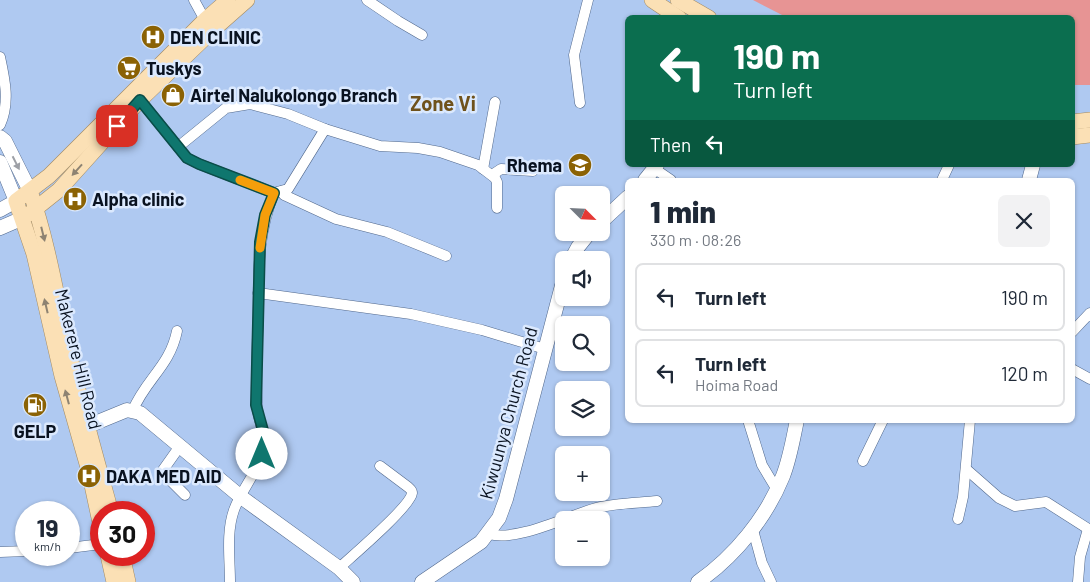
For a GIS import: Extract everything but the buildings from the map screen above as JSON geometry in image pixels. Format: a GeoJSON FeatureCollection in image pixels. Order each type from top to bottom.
{"type":"FeatureCollection","features":[{"type":"Feature","properties":{"kind":"main road"},"geometry":{"type":"LineString","coordinates":[[16,201],[48,176],[205,20],[228,0]]}},
{"type":"Feature","properties":{"kind":"main road"},"geometry":{"type":"LineString","coordinates":[[23,218],[59,190],[140,100],[247,0]]}},
{"type":"Feature","properties":{"kind":"main road"},"geometry":{"type":"LineString","coordinates":[[652,0],[674,15]]}},
{"type":"Feature","properties":{"kind":"main road"},"geometry":{"type":"LineString","coordinates":[[678,0],[703,15]]}},
{"type":"Feature","properties":{"kind":"main road"},"geometry":{"type":"LineString","coordinates":[[1075,122],[1090,120]]}},
{"type":"Feature","properties":{"kind":"main road"},"geometry":{"type":"LineString","coordinates":[[1075,137],[1090,135]]}},
{"type":"Feature","properties":{"kind":"main road","name":"Makerere Hill Road"},"geometry":{"type":"LineString","coordinates":[[30,191],[37,209],[107,501]]}},
{"type":"Feature","properties":{"kind":"main road","name":"Makerere Hill Road"},"geometry":{"type":"LineString","coordinates":[[16,201],[34,254],[62,376],[89,471],[95,501]]}},
{"type":"Feature","properties":{"kind":"main road"},"geometry":{"type":"LineString","coordinates":[[110,566],[114,582]]}},
{"type":"Feature","properties":{"kind":"main road"},"geometry":{"type":"LineString","coordinates":[[124,566],[128,582]]}},
{"type":"Feature","properties":{"kind":"street"},"geometry":{"type":"LineString","coordinates":[[194,0],[205,20]]}},
{"type":"Feature","properties":{"kind":"street"},"geometry":{"type":"LineString","coordinates":[[367,0],[422,35]]}},
{"type":"Feature","properties":{"kind":"street"},"geometry":{"type":"LineString","coordinates":[[580,103],[574,55],[588,0]]}},
{"type":"Feature","properties":{"kind":"street"},"geometry":{"type":"LineString","coordinates":[[0,57],[5,81],[6,99],[5,111],[0,125]]}},
{"type":"Feature","properties":{"kind":"street"},"geometry":{"type":"LineString","coordinates":[[140,100],[187,158],[278,192],[336,219],[387,232],[446,256]]}},
{"type":"Feature","properties":{"kind":"street"},"geometry":{"type":"LineString","coordinates":[[483,169],[495,102]]}},
{"type":"Feature","properties":{"kind":"street"},"geometry":{"type":"LineString","coordinates":[[178,147],[226,108],[250,104],[288,114],[325,129],[380,146],[418,148],[440,152],[483,169],[497,182],[497,208]]}},
{"type":"Feature","properties":{"kind":"street"},"geometry":{"type":"LineString","coordinates":[[230,582],[230,523],[235,508],[258,466],[264,443],[264,434],[256,405],[260,242],[265,215],[278,192],[288,189],[325,129]]}},
{"type":"Feature","properties":{"kind":"street"},"geometry":{"type":"LineString","coordinates":[[0,137],[5,142],[30,191]]}},
{"type":"Feature","properties":{"kind":"street"},"geometry":{"type":"LineString","coordinates":[[0,162],[16,201],[0,210]]}},
{"type":"Feature","properties":{"kind":"street"},"geometry":{"type":"LineString","coordinates":[[647,178],[656,167],[669,178]]}},
{"type":"Feature","properties":{"kind":"street"},"geometry":{"type":"LineString","coordinates":[[492,176],[501,169],[533,171]]}},
{"type":"Feature","properties":{"kind":"street"},"geometry":{"type":"LineString","coordinates":[[610,214],[625,201]]}},
{"type":"Feature","properties":{"kind":"street"},"geometry":{"type":"LineString","coordinates":[[0,228],[23,218]]}},
{"type":"Feature","properties":{"kind":"street"},"geometry":{"type":"LineString","coordinates":[[258,293],[411,314],[482,330],[545,349]]}},
{"type":"Feature","properties":{"kind":"street","name":"Kiwuunya Church Road"},"geometry":{"type":"LineString","coordinates":[[422,582],[481,542],[489,534],[499,518],[506,499],[557,306]]}},
{"type":"Feature","properties":{"kind":"street"},"geometry":{"type":"LineString","coordinates":[[1075,329],[1090,313]]}},
{"type":"Feature","properties":{"kind":"street"},"geometry":{"type":"LineString","coordinates":[[133,410],[139,396],[164,364],[174,345],[177,331]]}},
{"type":"Feature","properties":{"kind":"street"},"geometry":{"type":"LineString","coordinates":[[1075,370],[1090,378]]}},
{"type":"Feature","properties":{"kind":"street"},"geometry":{"type":"LineString","coordinates":[[88,426],[127,410],[140,413],[241,497],[339,568],[353,582]]}},
{"type":"Feature","properties":{"kind":"street"},"geometry":{"type":"LineString","coordinates":[[749,423],[762,465],[777,490]]}},
{"type":"Feature","properties":{"kind":"street"},"geometry":{"type":"LineString","coordinates":[[698,582],[714,571],[753,530],[777,490],[789,457],[796,423]]}},
{"type":"Feature","properties":{"kind":"street"},"geometry":{"type":"LineString","coordinates":[[863,460],[882,423]]}},
{"type":"Feature","properties":{"kind":"street"},"geometry":{"type":"LineString","coordinates":[[958,519],[966,470],[970,423]]}},
{"type":"Feature","properties":{"kind":"street"},"geometry":{"type":"LineString","coordinates":[[180,446],[163,470],[163,473],[185,495]]}},
{"type":"Feature","properties":{"kind":"street"},"geometry":{"type":"LineString","coordinates":[[339,568],[410,500],[411,490],[380,466]]}},
{"type":"Feature","properties":{"kind":"street"},"geometry":{"type":"LineString","coordinates":[[966,470],[1000,498],[1015,506],[1046,502],[1089,529],[1080,557],[1078,582]]}},
{"type":"Feature","properties":{"kind":"street"},"geometry":{"type":"LineString","coordinates":[[489,534],[499,537],[546,526],[597,508],[657,501]]}},
{"type":"Feature","properties":{"kind":"street"},"geometry":{"type":"LineString","coordinates":[[753,530],[762,563],[771,582]]}},
{"type":"Feature","properties":{"kind":"street"},"geometry":{"type":"LineString","coordinates":[[0,552],[15,551]]}},
{"type":"Feature","properties":{"kind":"shaded area"},"geometry":{"type":"Polygon","coordinates":[[[753,0],[1090,0],[1090,85],[1075,85],[1075,15],[782,15],[753,0]]]}},
{"type":"Feature","properties":{"kind":"slow traffic"},"geometry":{"type":"LineString","coordinates":[[240,180],[274,193],[265,215],[260,248]]}},
{"type":"Feature","properties":{"kind":"place","name":"DEN CLINIC"},"geometry":{"type":"Point","coordinates":[153,37]}},
{"type":"Feature","properties":{"kind":"place","name":"Tuskys"},"geometry":{"type":"Point","coordinates":[129,68]}},
{"type":"Feature","properties":{"kind":"place","name":"Airtel Nalukolongo Branch"},"geometry":{"type":"Point","coordinates":[173,95]}},
{"type":"Feature","properties":{"kind":"place","name":"Rhema"},"geometry":{"type":"Point","coordinates":[580,165]}},
{"type":"Feature","properties":{"kind":"place","name":"Alpha clinic"},"geometry":{"type":"Point","coordinates":[75,199]}},
{"type":"Feature","properties":{"kind":"place","name":"GELP"},"geometry":{"type":"Point","coordinates":[35,405]}},
{"type":"Feature","properties":{"kind":"place","name":"DAKA MED AID"},"geometry":{"type":"Point","coordinates":[89,476]}},
{"type":"Feature","properties":{"kind":"district","name":"Zone Vi"},"geometry":{"type":"Point","coordinates":[443,103]}},
{"type":"Feature","properties":{"kind":"route"},"geometry":{"type":"LineString","coordinates":[[117,126],[140,100],[187,158],[274,193],[265,215],[260,242],[256,405],[264,434],[262,454]]}}]}
